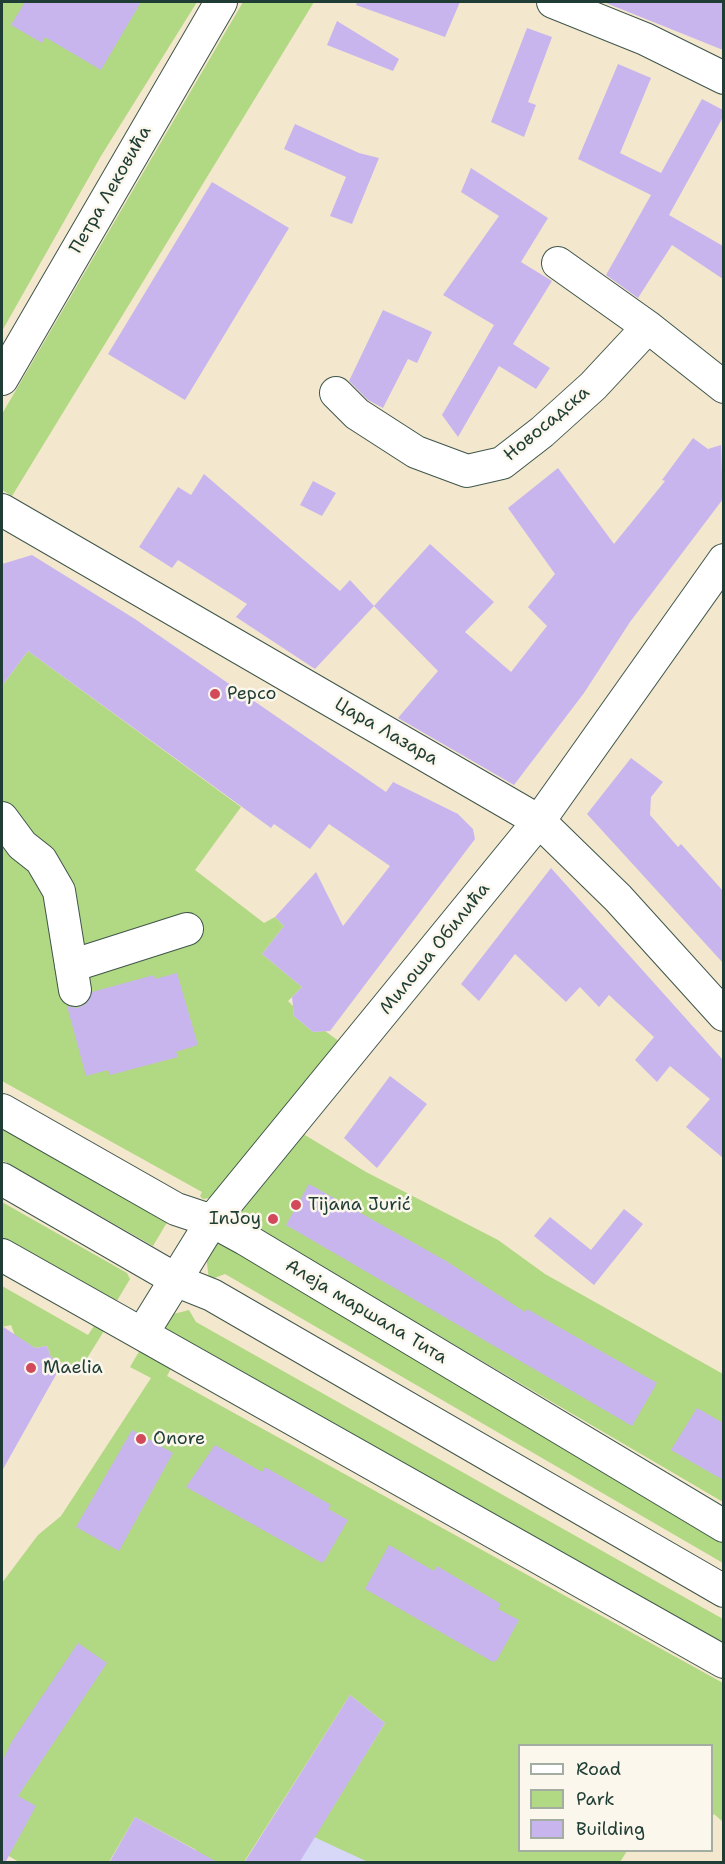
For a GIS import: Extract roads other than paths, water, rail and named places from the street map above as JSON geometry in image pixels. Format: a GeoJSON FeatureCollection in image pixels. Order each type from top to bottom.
{"type":"FeatureCollection","features":[{"type":"Feature","properties":{"kind":"street","name":"Петра Лековића"},"geometry":{"type":"LineString","coordinates":[[2,379],[221,2]]}},
{"type":"Feature","properties":{"kind":"street"},"geometry":{"type":"LineString","coordinates":[[553,2],[645,39],[723,78]]}},
{"type":"Feature","properties":{"kind":"street"},"geometry":{"type":"LineString","coordinates":[[558,263],[648,327],[723,387]]}},
{"type":"Feature","properties":{"kind":"street","name":"Новосадска"},"geometry":{"type":"LineString","coordinates":[[336,393],[357,414],[416,452],[467,471],[502,463],[542,432],[593,386],[648,327]]}},
{"type":"Feature","properties":{"kind":"street","name":"Цара Лазара"},"geometry":{"type":"LineString","coordinates":[[2,510],[540,821],[611,891],[723,1015]]}},
{"type":"Feature","properties":{"kind":"street","name":"Милоша Обилића"},"geometry":{"type":"LineString","coordinates":[[142,1334],[212,1221],[540,821],[718,578]]}},
{"type":"Feature","properties":{"kind":"street"},"geometry":{"type":"LineString","coordinates":[[2,818],[22,845],[41,860],[59,891],[73,978],[187,929]]}},
{"type":"Feature","properties":{"kind":"street","name":"Алеја маршала Тита"},"geometry":{"type":"LineString","coordinates":[[2,1110],[176,1209],[212,1221],[723,1526]]}},
{"type":"Feature","properties":{"kind":"street"},"geometry":{"type":"LineString","coordinates":[[2,1179],[177,1279],[212,1295],[723,1591]]}},
{"type":"Feature","properties":{"kind":"street"},"geometry":{"type":"LineString","coordinates":[[2,1255],[723,1662]]}},
{"type":"Feature","properties":{"kind":"place","name":"Pepco"},"geometry":{"type":"Point","coordinates":[215,694]}},
{"type":"Feature","properties":{"kind":"place","name":"Tijana Jurić"},"geometry":{"type":"Point","coordinates":[296,1205]}},
{"type":"Feature","properties":{"kind":"place","name":"InJoy"},"geometry":{"type":"Point","coordinates":[273,1219]}},
{"type":"Feature","properties":{"kind":"place","name":"Maelia"},"geometry":{"type":"Point","coordinates":[31,1368]}},
{"type":"Feature","properties":{"kind":"place","name":"Onore"},"geometry":{"type":"Point","coordinates":[141,1439]}}]}
